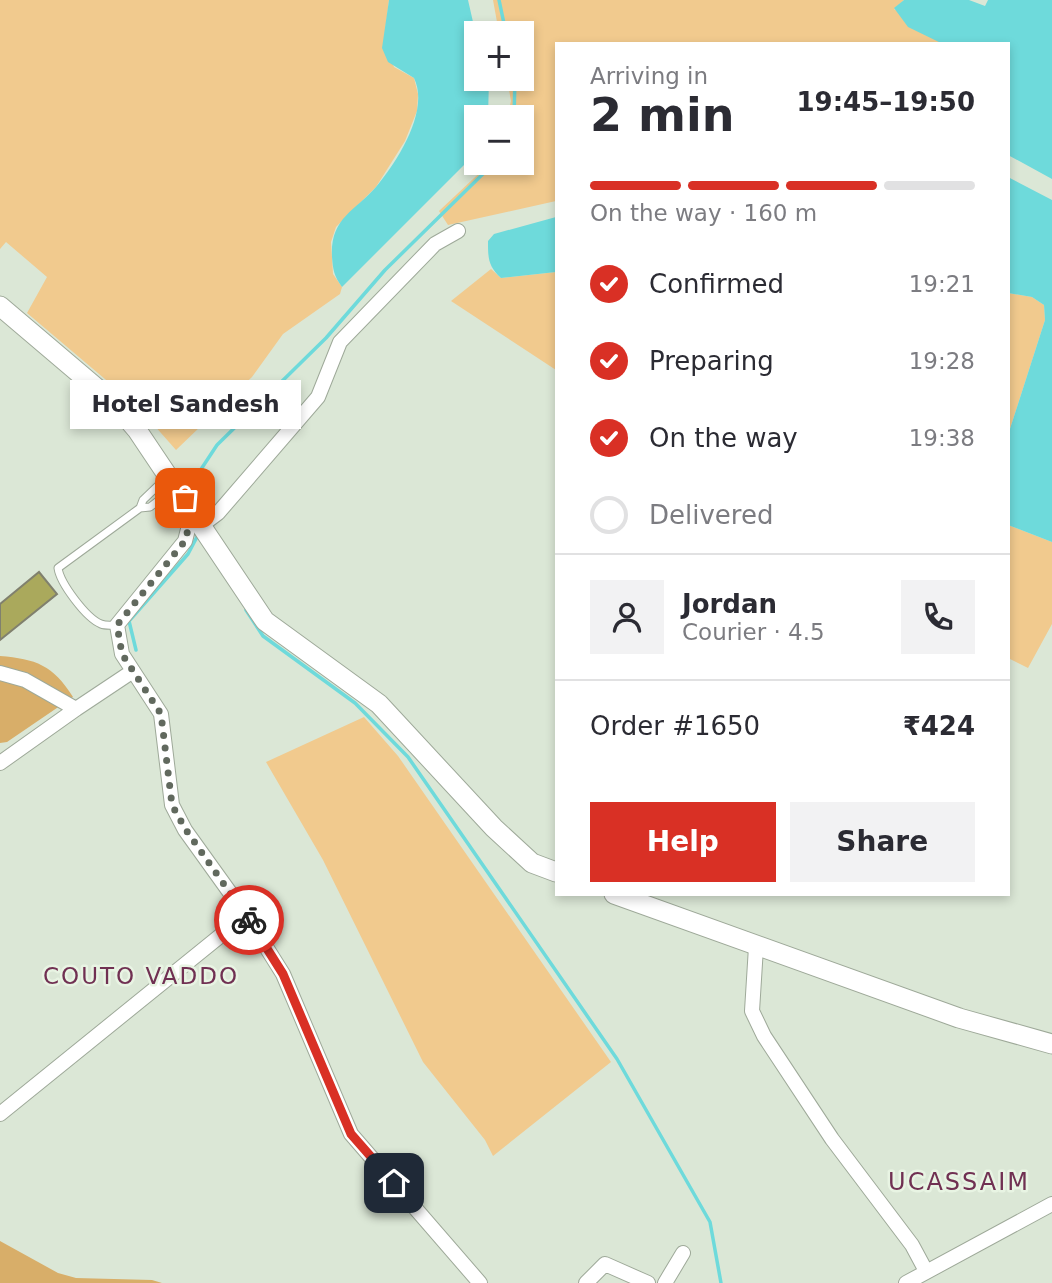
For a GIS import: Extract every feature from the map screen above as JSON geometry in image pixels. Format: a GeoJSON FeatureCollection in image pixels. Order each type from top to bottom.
{"type":"FeatureCollection","features":[{"type":"Feature","properties":{"kind":"street"},"geometry":{"type":"LineString","coordinates":[[197,517],[218,513],[318,397],[340,342],[435,244],[458,231]]}},
{"type":"Feature","properties":{"kind":"street"},"geometry":{"type":"LineString","coordinates":[[0,306],[113,402],[138,430],[265,621],[379,704],[494,828],[532,863],[555,872]]}},
{"type":"Feature","properties":{"kind":"street"},"geometry":{"type":"LineString","coordinates":[[197,517],[185,541],[117,625],[122,654],[161,714],[172,805],[283,974],[351,1134],[480,1283]]}},
{"type":"Feature","properties":{"kind":"street"},"geometry":{"type":"LineString","coordinates":[[0,763],[133,671]]}},
{"type":"Feature","properties":{"kind":"street"},"geometry":{"type":"LineString","coordinates":[[0,673],[25,680],[76,709]]}},
{"type":"Feature","properties":{"kind":"street"},"geometry":{"type":"LineString","coordinates":[[619,896],[959,1018],[1052,1044]]}},
{"type":"Feature","properties":{"kind":"street"},"geometry":{"type":"LineString","coordinates":[[0,1114],[246,915]]}},
{"type":"Feature","properties":{"kind":"street"},"geometry":{"type":"LineString","coordinates":[[756,947],[752,1011],[764,1036],[832,1139],[912,1245],[926,1271]]}},
{"type":"Feature","properties":{"kind":"street"},"geometry":{"type":"LineString","coordinates":[[906,1283],[1052,1204]]}},
{"type":"Feature","properties":{"kind":"street"},"geometry":{"type":"LineString","coordinates":[[665,1283],[683,1253]]}},
{"type":"Feature","properties":{"kind":"street"},"geometry":{"type":"LineString","coordinates":[[586,1283],[605,1264],[648,1283]]}},
{"type":"Feature","properties":{"kind":"lane"},"geometry":{"type":"LineString","coordinates":[[140,508],[143,500],[173,481]]}},
{"type":"Feature","properties":{"kind":"lane"},"geometry":{"type":"LineString","coordinates":[[117,625],[103,626],[91,618],[59,578],[58,568],[140,508],[150,507],[173,481]]}},
{"type":"Feature","properties":{"kind":"shaded area"},"geometry":{"type":"Polygon","coordinates":[[[0,0],[389,0],[384,40],[394,67],[414,78],[418,94],[417,111],[405,141],[376,187],[336,227],[331,242],[333,274],[342,287],[340,294],[283,334],[252,377],[176,450],[138,407],[27,313],[47,277],[6,242],[0,249],[0,0]]]}},
{"type":"Feature","properties":{"kind":"shaded area"},"geometry":{"type":"Polygon","coordinates":[[[493,0],[904,0],[894,9],[940,42],[555,42],[555,201],[448,225],[439,211],[477,175],[534,175],[534,105],[510,105],[509,91],[534,91],[534,21],[497,21],[493,0]]]}},
{"type":"Feature","properties":{"kind":"shaded area"},"geometry":{"type":"Polygon","coordinates":[[[491,269],[501,278],[555,272],[555,369],[451,301],[491,269]]]}},
{"type":"Feature","properties":{"kind":"shaded area"},"geometry":{"type":"Polygon","coordinates":[[[1010,293],[1032,297],[1044,305],[1045,320],[1010,429],[1010,293]]]}},
{"type":"Feature","properties":{"kind":"shaded area"},"geometry":{"type":"Polygon","coordinates":[[[1010,526],[1052,542],[1052,624],[1028,668],[1010,659],[1010,526]]]}},
{"type":"Feature","properties":{"kind":"shaded area"},"geometry":{"type":"Polygon","coordinates":[[[0,656],[24,659],[43,666],[66,686],[73,697],[7,742],[0,743],[0,656]]]}},
{"type":"Feature","properties":{"kind":"shaded area"},"geometry":{"type":"Polygon","coordinates":[[[364,717],[398,756],[611,1062],[493,1156],[485,1140],[423,1062],[323,860],[266,762],[364,717]]]}},
{"type":"Feature","properties":{"kind":"shaded area"},"geometry":{"type":"Polygon","coordinates":[[[0,1241],[58,1273],[76,1278],[152,1280],[162,1283],[0,1283],[0,1241]]]}},
{"type":"Feature","properties":{"kind":"water"},"geometry":{"type":"Polygon","coordinates":[[[389,0],[468,0],[473,21],[464,21],[464,91],[489,91],[488,105],[464,105],[464,165],[342,287],[333,266],[332,244],[335,233],[339,224],[376,187],[393,164],[409,136],[418,105],[414,78],[388,62],[382,48],[389,0]]]}},
{"type":"Feature","properties":{"kind":"water"},"geometry":{"type":"Polygon","coordinates":[[[904,0],[969,0],[985,6],[988,0],[1052,0],[1052,179],[1010,156],[1010,42],[939,42],[908,27],[894,8],[904,0]]]}},
{"type":"Feature","properties":{"kind":"water"},"geometry":{"type":"Polygon","coordinates":[[[1010,178],[1052,200],[1052,542],[1010,526],[1010,429],[1045,320],[1044,305],[1032,297],[1010,293],[1010,178]]]}},
{"type":"Feature","properties":{"kind":"water"},"geometry":{"type":"Polygon","coordinates":[[[555,217],[555,272],[501,278],[493,270],[489,257],[488,241],[494,234],[555,217]]]}},
{"type":"Feature","properties":{"kind":"building"},"geometry":{"type":"Polygon","coordinates":[[[39,572],[57,594],[0,640],[0,604],[39,572]]]}},
{"type":"Feature","properties":{"kind":"waterway"},"geometry":{"type":"LineString","coordinates":[[499,0],[503,21]]}},
{"type":"Feature","properties":{"kind":"waterway"},"geometry":{"type":"LineString","coordinates":[[514,105],[515,91]]}},
{"type":"Feature","properties":{"kind":"waterway"},"geometry":{"type":"LineString","coordinates":[[192,497],[190,486],[217,445],[326,338],[385,270],[482,175]]}},
{"type":"Feature","properties":{"kind":"waterway"},"geometry":{"type":"LineString","coordinates":[[136,650],[129,621],[188,554],[198,535]]}},
{"type":"Feature","properties":{"kind":"waterway"},"geometry":{"type":"LineString","coordinates":[[246,610],[263,636],[355,703],[408,757],[617,1059],[710,1222],[721,1283]]}},
{"type":"Feature","properties":{"kind":"way so far"},"geometry":{"type":"LineString","coordinates":[[185,498],[193,510],[185,541],[117,625],[122,654],[161,714],[172,805],[186,830],[249,920]]}},
{"type":"Feature","properties":{"kind":"place","name":"Hotel Sandesh"},"geometry":{"type":"Point","coordinates":[185,498]}},
{"type":"Feature","properties":{"kind":"district","name":"COUTO VADDO"},"geometry":{"type":"Point","coordinates":[141,976]}},
{"type":"Feature","properties":{"kind":"district","name":"UCASSAIM"},"geometry":{"type":"Point","coordinates":[959,1182]}},
{"type":"Feature","properties":{"kind":"route"},"geometry":{"type":"LineString","coordinates":[[249,920],[283,974],[351,1134],[394,1183]]}}]}
